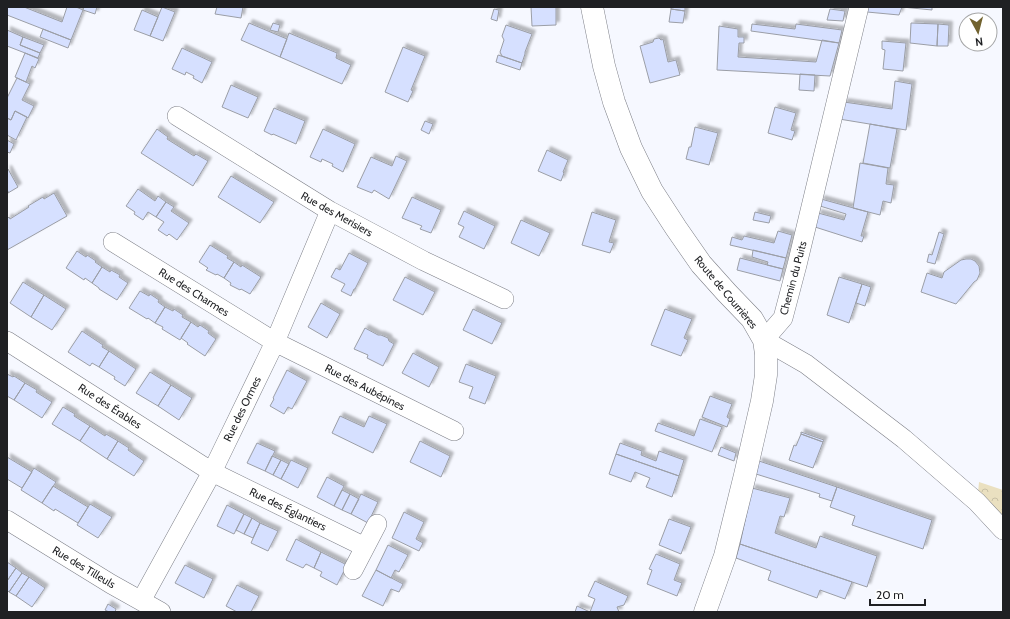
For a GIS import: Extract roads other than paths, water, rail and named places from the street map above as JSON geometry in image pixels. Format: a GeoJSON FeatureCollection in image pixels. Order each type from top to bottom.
{"type":"FeatureCollection","features":[{"type":"Feature","properties":{"kind":"street","name":"Route de Courrières"},"geometry":{"type":"LineString","coordinates":[[592,7],[604,66],[614,102],[631,148],[652,191],[701,264],[752,319],[764,340],[806,364],[904,439],[977,502],[1003,530]]}},
{"type":"Feature","properties":{"kind":"street","name":"Chemin du Puits"},"geometry":{"type":"LineString","coordinates":[[764,340],[783,318],[859,7]]}},
{"type":"Feature","properties":{"kind":"street","name":"Rue des Merisiers"},"geometry":{"type":"LineString","coordinates":[[176,116],[330,211],[424,261],[504,299]]}},
{"type":"Feature","properties":{"kind":"street","name":"Rue des Ormes"},"geometry":{"type":"LineString","coordinates":[[141,601],[212,472],[275,342],[330,211]]}},
{"type":"Feature","properties":{"kind":"street","name":"Rue des Charmes"},"geometry":{"type":"LineString","coordinates":[[113,242],[275,342]]}},
{"type":"Feature","properties":{"kind":"street"},"geometry":{"type":"LineString","coordinates":[[705,612],[725,556],[744,482],[762,401],[766,375],[764,340]]}},
{"type":"Feature","properties":{"kind":"street","name":"Rue des Érables"},"geometry":{"type":"LineString","coordinates":[[7,341],[212,472]]}},
{"type":"Feature","properties":{"kind":"street","name":"Rue des Aubépines"},"geometry":{"type":"LineString","coordinates":[[275,342],[454,431]]}},
{"type":"Feature","properties":{"kind":"street","name":"Rue des Églantiers"},"geometry":{"type":"LineString","coordinates":[[212,472],[365,547]]}},
{"type":"Feature","properties":{"kind":"street","name":"Rue des Tilleuls"},"geometry":{"type":"LineString","coordinates":[[7,520],[111,584],[161,612]]}},
{"type":"Feature","properties":{"kind":"street"},"geometry":{"type":"LineString","coordinates":[[353,570],[377,524]]}}]}
